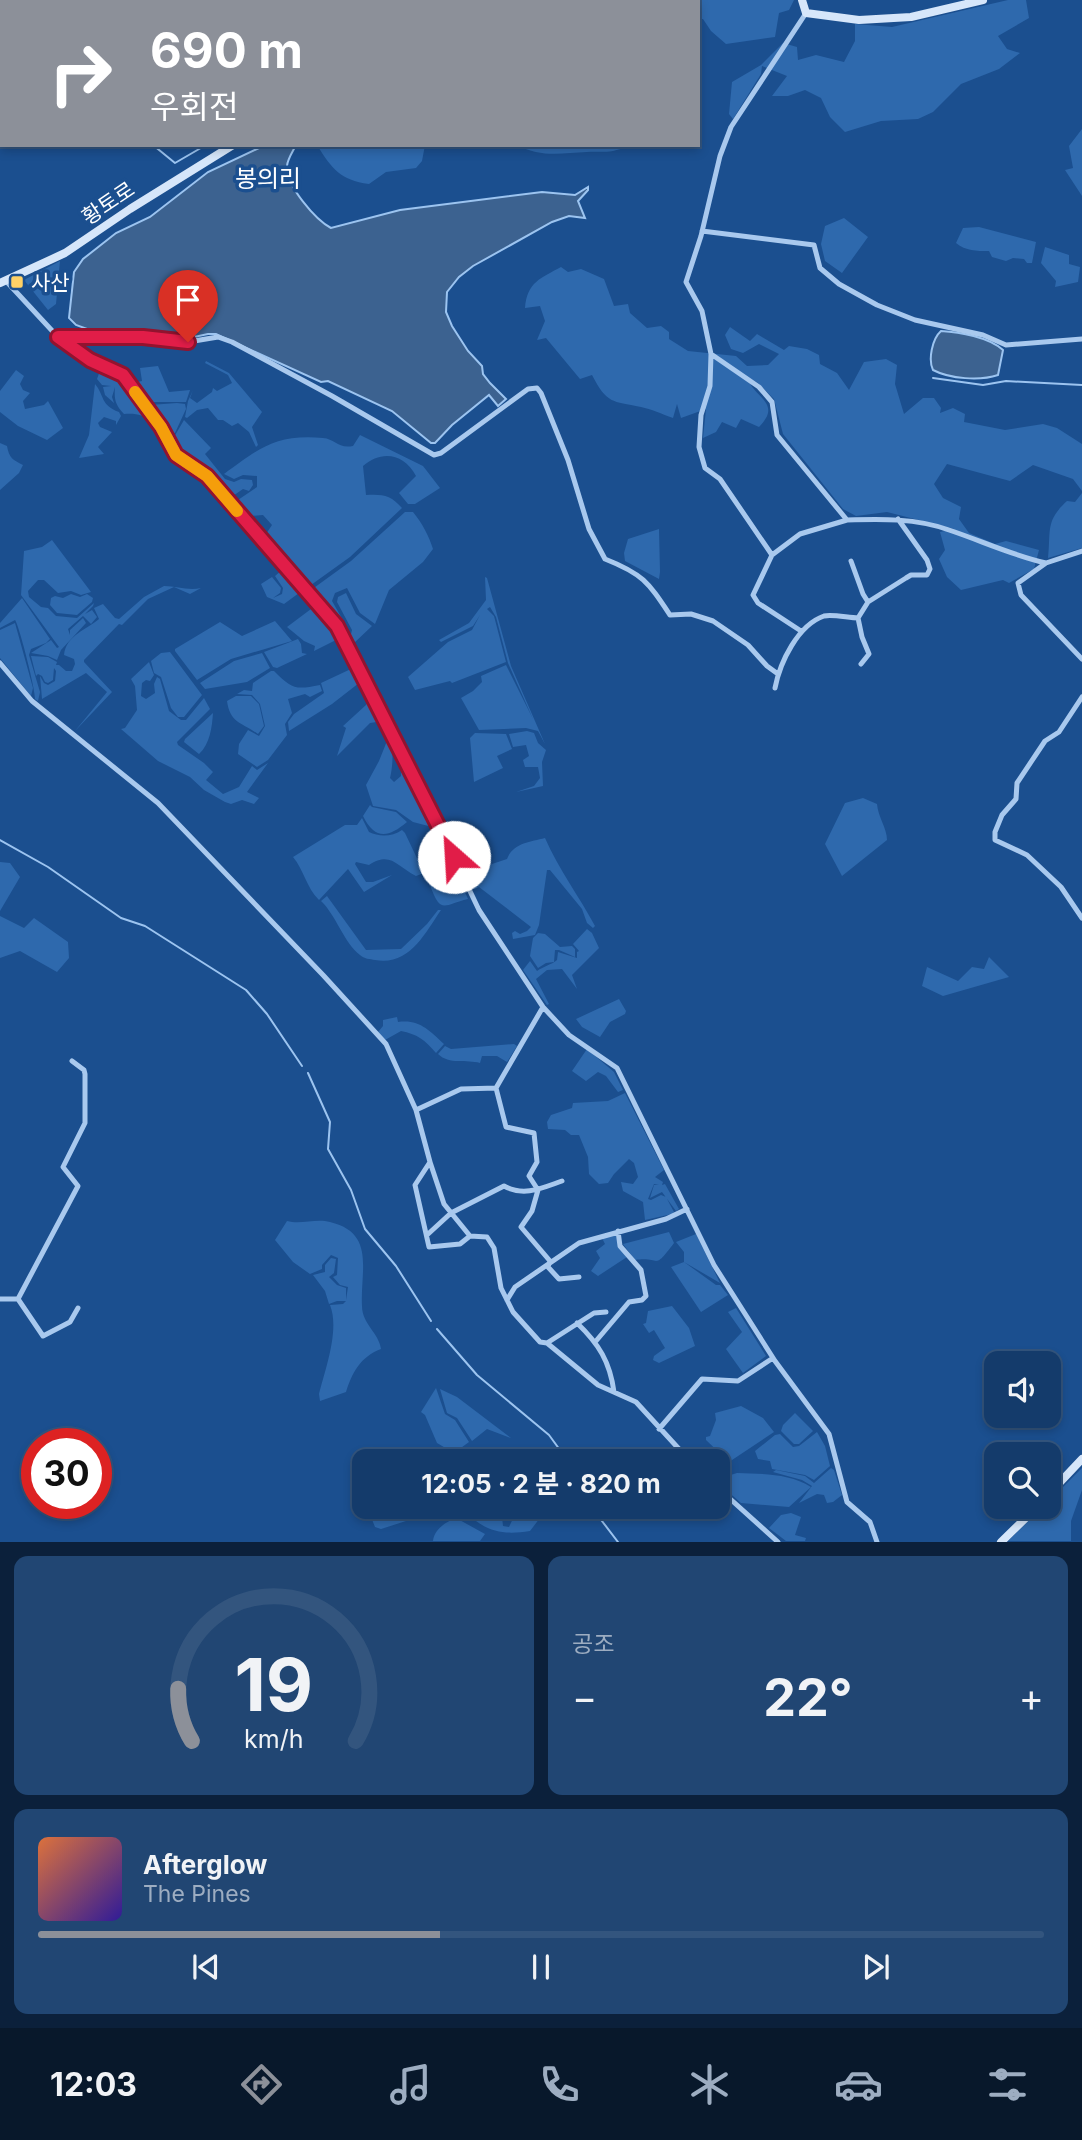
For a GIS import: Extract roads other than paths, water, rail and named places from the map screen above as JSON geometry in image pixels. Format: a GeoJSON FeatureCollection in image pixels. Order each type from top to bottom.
{"type":"FeatureCollection","features":[{"type":"Feature","properties":{"kind":"street"},"geometry":{"type":"LineString","coordinates":[[802,0],[806,13]]}},
{"type":"Feature","properties":{"kind":"street"},"geometry":{"type":"LineString","coordinates":[[806,13],[859,20],[911,17],[983,0]]}},
{"type":"Feature","properties":{"kind":"street"},"geometry":{"type":"LineString","coordinates":[[772,555],[720,479],[705,468],[699,447],[701,415],[710,386],[711,355],[702,311],[686,282],[702,231],[720,156],[731,127],[806,13]]}},
{"type":"Feature","properties":{"kind":"street","name":"황토로"},"geometry":{"type":"LineString","coordinates":[[3,281],[65,253],[230,147]]}},
{"type":"Feature","properties":{"kind":"street"},"geometry":{"type":"LineString","coordinates":[[702,231],[814,245],[820,268],[839,284],[877,305],[915,320],[983,335],[1006,345],[1082,339]]}},
{"type":"Feature","properties":{"kind":"street"},"geometry":{"type":"LineString","coordinates":[[3,281],[58,337],[90,360],[123,375],[161,427],[176,455],[207,476],[337,626],[414,774],[479,910],[542,1007],[569,1035],[617,1068],[714,1265],[773,1358],[830,1434],[847,1502],[870,1522],[877,1542]]}},
{"type":"Feature","properties":{"kind":"street"},"geometry":{"type":"LineString","coordinates":[[58,337],[143,337],[188,342],[218,337],[332,396],[434,455],[441,453],[528,388],[537,388],[568,460],[589,529],[604,559],[632,570],[650,583],[670,615],[691,614],[713,621],[748,645],[778,674]]}},
{"type":"Feature","properties":{"kind":"street"},"geometry":{"type":"LineString","coordinates":[[711,355],[760,387],[772,402],[777,435],[847,520]]}},
{"type":"Feature","properties":{"kind":"street"},"geometry":{"type":"LineString","coordinates":[[801,631],[758,603],[753,595],[772,555],[800,534],[847,520],[898,519],[947,529],[1012,555],[1046,563]]}},
{"type":"Feature","properties":{"kind":"street"},"geometry":{"type":"LineString","coordinates":[[861,664],[868,658],[869,653],[858,618],[868,602],[911,575],[927,575],[930,569],[927,560],[898,519]]}},
{"type":"Feature","properties":{"kind":"street"},"geometry":{"type":"LineString","coordinates":[[1082,551],[1046,563],[1018,583],[1021,595],[1082,659]]}},
{"type":"Feature","properties":{"kind":"street"},"geometry":{"type":"LineString","coordinates":[[851,561],[868,602]]}},
{"type":"Feature","properties":{"kind":"street"},"geometry":{"type":"LineString","coordinates":[[775,688],[778,674],[801,631],[825,616],[858,618]]}},
{"type":"Feature","properties":{"kind":"street"},"geometry":{"type":"LineString","coordinates":[[0,663],[32,701],[158,803],[386,1044],[416,1110],[444,1204],[470,1236]]}},
{"type":"Feature","properties":{"kind":"street"},"geometry":{"type":"LineString","coordinates":[[1082,698],[1059,732],[1045,741],[1017,783],[1016,799],[1002,815],[995,832],[995,840],[1027,855],[1061,887],[1082,918]]}},
{"type":"Feature","properties":{"kind":"street"},"geometry":{"type":"LineString","coordinates":[[542,1007],[496,1088],[506,1127],[534,1133],[537,1162],[529,1176],[538,1190],[532,1211],[521,1227],[550,1261]]}},
{"type":"Feature","properties":{"kind":"street"},"geometry":{"type":"LineString","coordinates":[[18,1299],[78,1186],[63,1167],[85,1123],[85,1074],[84,1070],[72,1062]]}},
{"type":"Feature","properties":{"kind":"street"},"geometry":{"type":"LineString","coordinates":[[416,1110],[461,1089],[496,1088]]}},
{"type":"Feature","properties":{"kind":"street"},"geometry":{"type":"LineString","coordinates":[[430,1162],[415,1185],[429,1247],[460,1244],[470,1236],[487,1237],[494,1248],[501,1288],[513,1312],[540,1342],[547,1343],[598,1385],[636,1402],[678,1449]]}},
{"type":"Feature","properties":{"kind":"street"},"geometry":{"type":"LineString","coordinates":[[427,1235],[451,1213],[504,1186],[515,1193],[538,1190],[562,1181]]}},
{"type":"Feature","properties":{"kind":"street"},"geometry":{"type":"LineString","coordinates":[[507,1300],[514,1287],[579,1243],[666,1219],[687,1209]]}},
{"type":"Feature","properties":{"kind":"street"},"geometry":{"type":"LineString","coordinates":[[596,1341],[629,1302],[642,1300],[646,1296],[641,1270],[620,1246],[618,1231]]}},
{"type":"Feature","properties":{"kind":"street"},"geometry":{"type":"LineString","coordinates":[[550,1261],[548,1267],[559,1279],[579,1277]]}},
{"type":"Feature","properties":{"kind":"street"},"geometry":{"type":"LineString","coordinates":[[0,1299],[18,1299]]}},
{"type":"Feature","properties":{"kind":"street"},"geometry":{"type":"LineString","coordinates":[[18,1299],[43,1336],[70,1322],[78,1308]]}},
{"type":"Feature","properties":{"kind":"street"},"geometry":{"type":"LineString","coordinates":[[547,1343],[594,1313],[606,1312]]}},
{"type":"Feature","properties":{"kind":"street"},"geometry":{"type":"LineString","coordinates":[[577,1324],[596,1341],[611,1373],[614,1392]]}},
{"type":"Feature","properties":{"kind":"street"},"geometry":{"type":"LineString","coordinates":[[659,1429],[702,1379],[738,1381],[773,1358]]}},
{"type":"Feature","properties":{"kind":"street"},"geometry":{"type":"LineString","coordinates":[[1061,1481],[1082,1459]]}},
{"type":"Feature","properties":{"kind":"street"},"geometry":{"type":"LineString","coordinates":[[730,1499],[778,1542]]}},
{"type":"Feature","properties":{"kind":"street"},"geometry":{"type":"LineString","coordinates":[[1001,1542],[1025,1519]]}},
{"type":"Feature","properties":{"kind":"waterway"},"geometry":{"type":"LineString","coordinates":[[155,147],[175,163],[203,147]]}},
{"type":"Feature","properties":{"kind":"waterway"},"geometry":{"type":"LineString","coordinates":[[933,378],[983,385],[1006,381],[1082,385]]}},
{"type":"Feature","properties":{"kind":"waterway"},"geometry":{"type":"LineString","coordinates":[[0,840],[48,867],[121,918],[145,926],[246,990],[267,1014],[302,1066]]}},
{"type":"Feature","properties":{"kind":"waterway"},"geometry":{"type":"LineString","coordinates":[[308,1073],[330,1122],[328,1149],[351,1190],[365,1229],[396,1266],[431,1321]]}},
{"type":"Feature","properties":{"kind":"waterway"},"geometry":{"type":"LineString","coordinates":[[437,1329],[477,1375],[549,1435],[559,1449]]}},
{"type":"Feature","properties":{"kind":"waterway"},"geometry":{"type":"LineString","coordinates":[[600,1519],[618,1542]]}},
{"type":"Feature","properties":{"kind":"place","name":"사산"},"geometry":{"type":"Point","coordinates":[17,282]}},
{"type":"Feature","properties":{"kind":"district","name":"봉의리"},"geometry":{"type":"Point","coordinates":[268,178]}}]}
